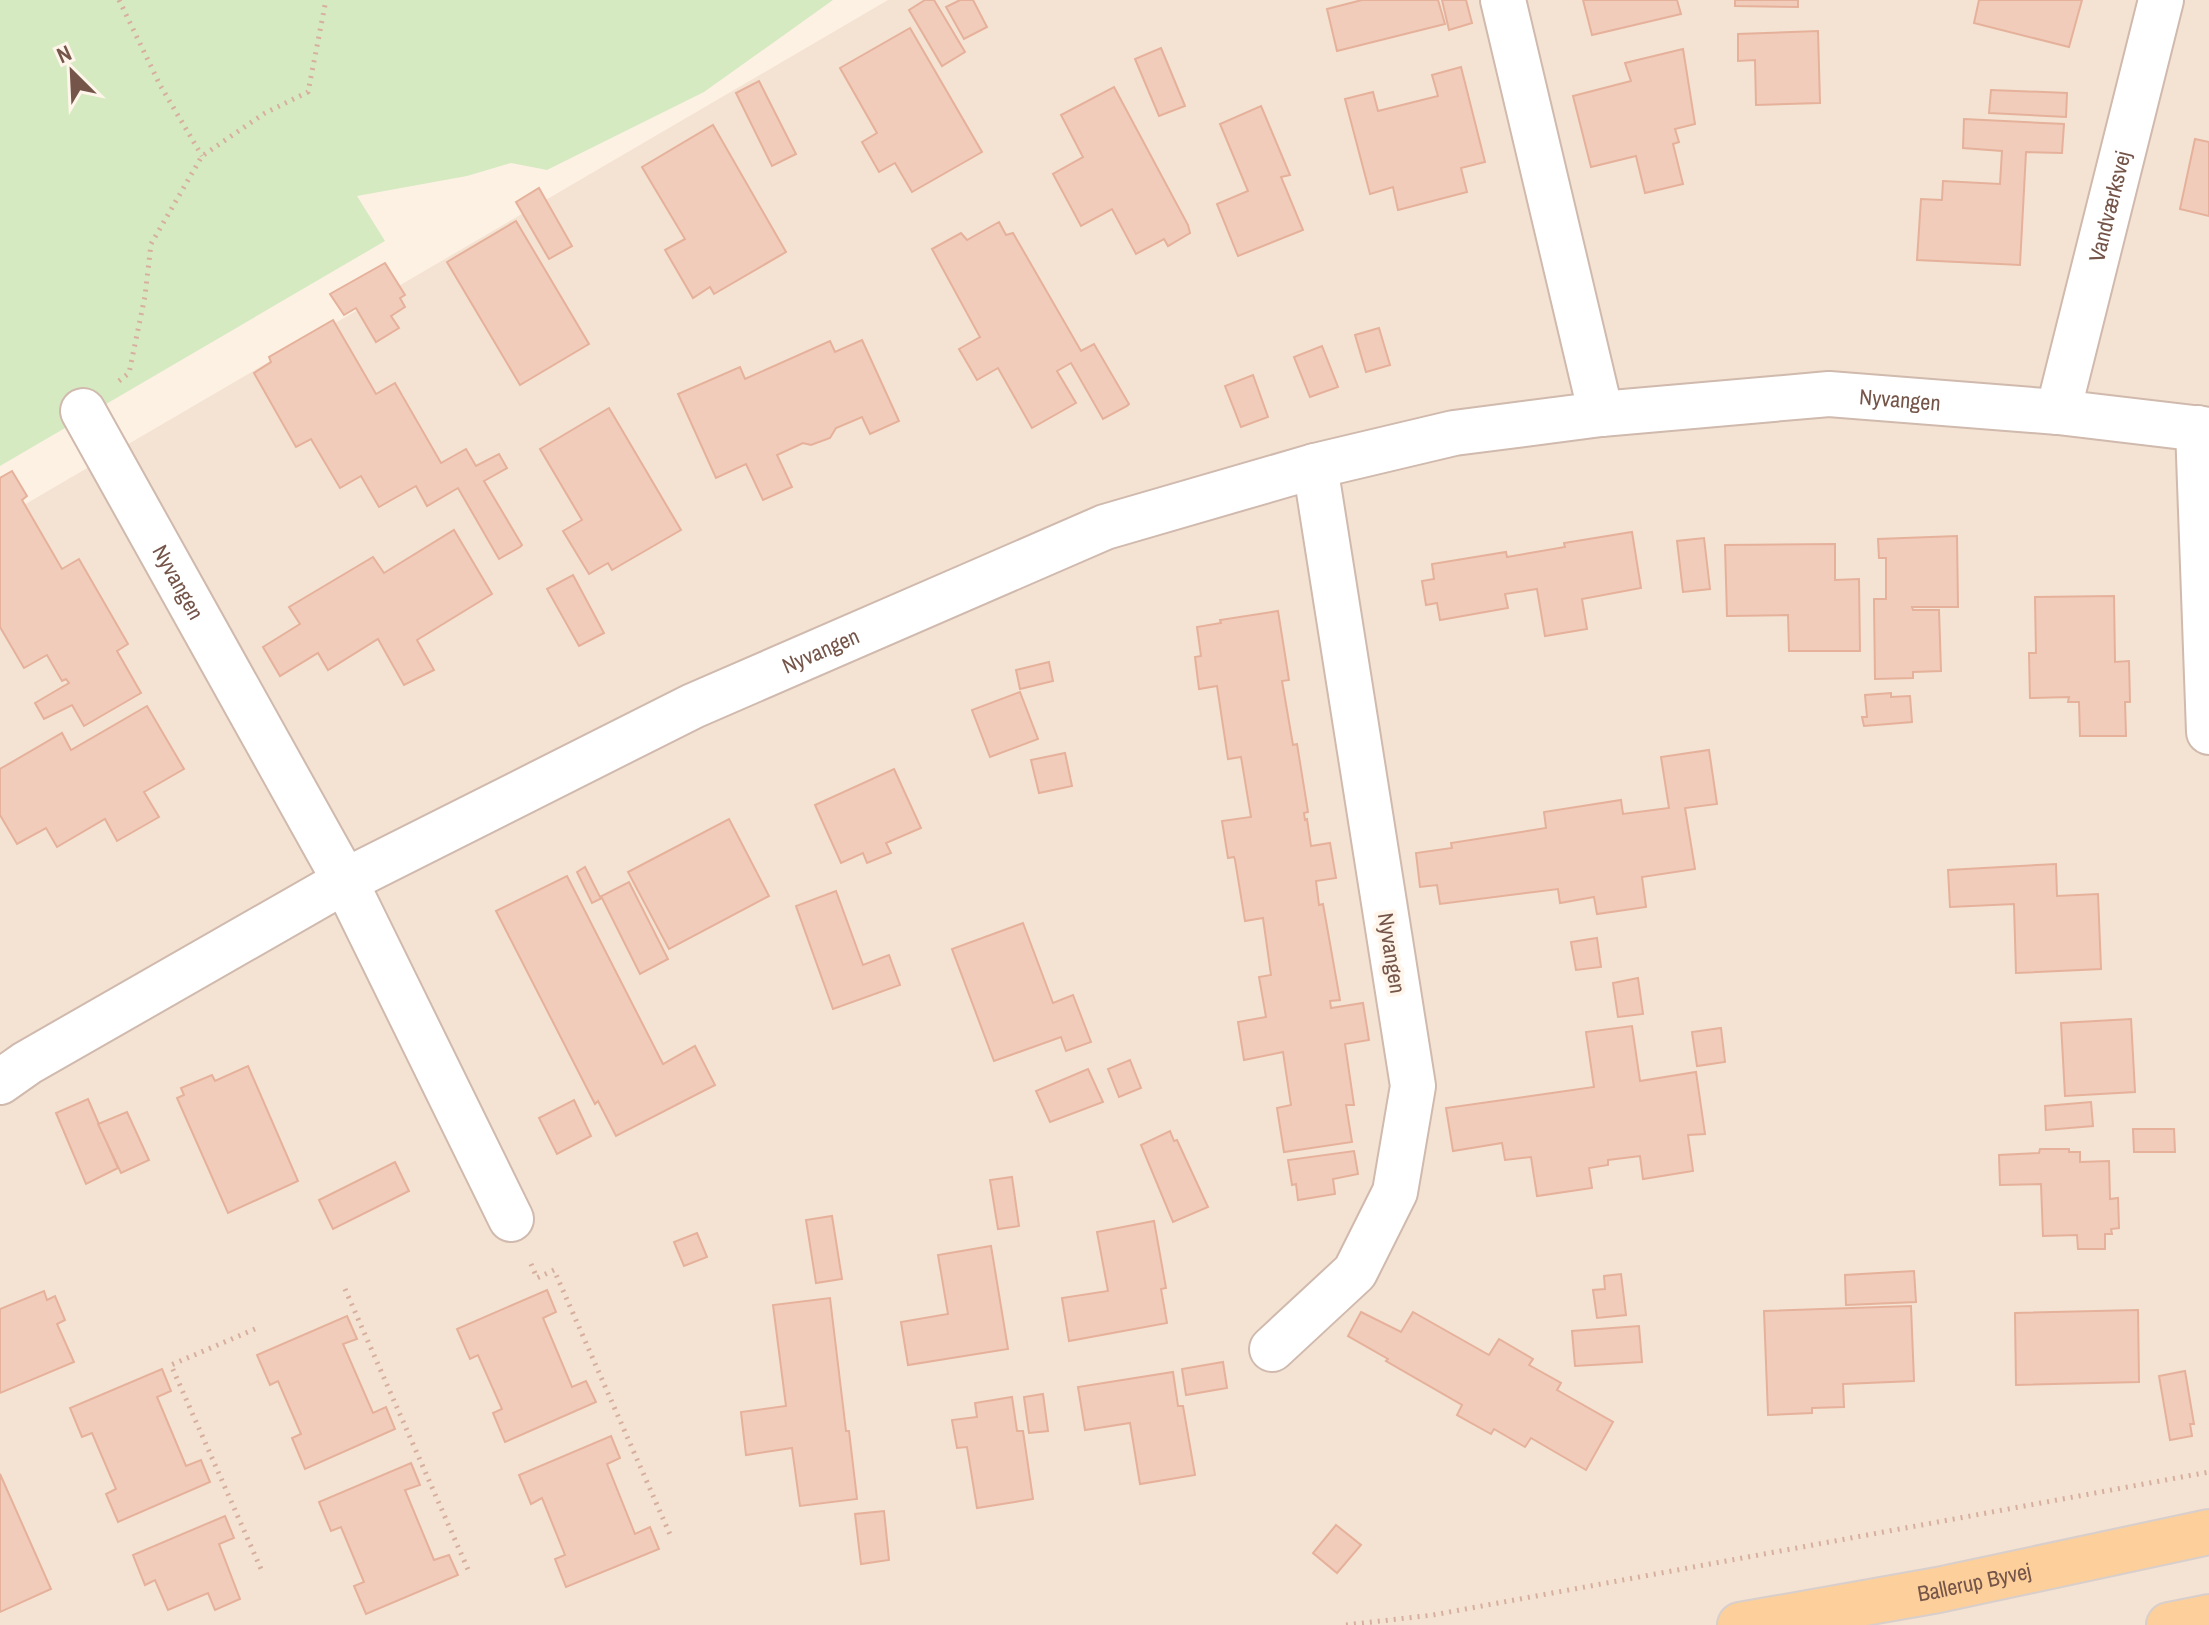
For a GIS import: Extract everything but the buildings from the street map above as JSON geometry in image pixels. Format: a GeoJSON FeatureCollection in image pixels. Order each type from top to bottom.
{"type":"FeatureCollection","features":[{"type":"Feature","properties":{"kind":"main road","name":"Ballerup Byvej"},"geometry":{"type":"LineString","coordinates":[[1740,1625],[1938,1590],[2209,1532]]}},
{"type":"Feature","properties":{"kind":"main road"},"geometry":{"type":"LineString","coordinates":[[2169,1625],[2209,1617]]}},
{"type":"Feature","properties":{"kind":"street"},"geometry":{"type":"LineString","coordinates":[[1503,0],[1601,414]]}},
{"type":"Feature","properties":{"kind":"street","name":"Vandværksvej"},"geometry":{"type":"LineString","coordinates":[[2058,412],[2161,0]]}},
{"type":"Feature","properties":{"kind":"street","name":"Nyvangen"},"geometry":{"type":"LineString","coordinates":[[0,1082],[27,1063],[345,881],[693,706],[1105,527],[1315,466],[1454,433],[1601,414],[1829,394],[2058,412],[2203,429],[2209,732]]}},
{"type":"Feature","properties":{"kind":"street","name":"Nyvangen"},"geometry":{"type":"LineString","coordinates":[[83,411],[345,881],[511,1219]]}},
{"type":"Feature","properties":{"kind":"street","name":"Nyvangen"},"geometry":{"type":"LineString","coordinates":[[1272,1349],[1355,1272],[1395,1192],[1413,1086],[1315,466]]}},
{"type":"Feature","properties":{"kind":"path"},"geometry":{"type":"LineString","coordinates":[[119,0],[160,85],[202,156]]}},
{"type":"Feature","properties":{"kind":"path"},"geometry":{"type":"LineString","coordinates":[[83,411],[129,373],[145,296],[151,244],[202,156],[265,113],[308,92],[326,0]]}},
{"type":"Feature","properties":{"kind":"path"},"geometry":{"type":"LineString","coordinates":[[554,1270],[672,1539]]}},
{"type":"Feature","properties":{"kind":"path"},"geometry":{"type":"LineString","coordinates":[[345,1289],[470,1574]]}},
{"type":"Feature","properties":{"kind":"path"},"geometry":{"type":"LineString","coordinates":[[255,1329],[171,1365],[261,1569]]}},
{"type":"Feature","properties":{"kind":"path"},"geometry":{"type":"LineString","coordinates":[[1346,1625],[1433,1615],[2209,1472]]}},
{"type":"Feature","properties":{"kind":"shaded area"},"geometry":{"type":"Polygon","coordinates":[[[888,0],[2209,0],[2209,1625],[0,1625],[0,519],[888,0]]]}},
{"type":"Feature","properties":{"kind":"green space"},"geometry":{"type":"Polygon","coordinates":[[[0,0],[833,0],[704,92],[547,170],[511,163],[467,176],[357,196],[385,241],[0,466],[0,0]]]}}]}
